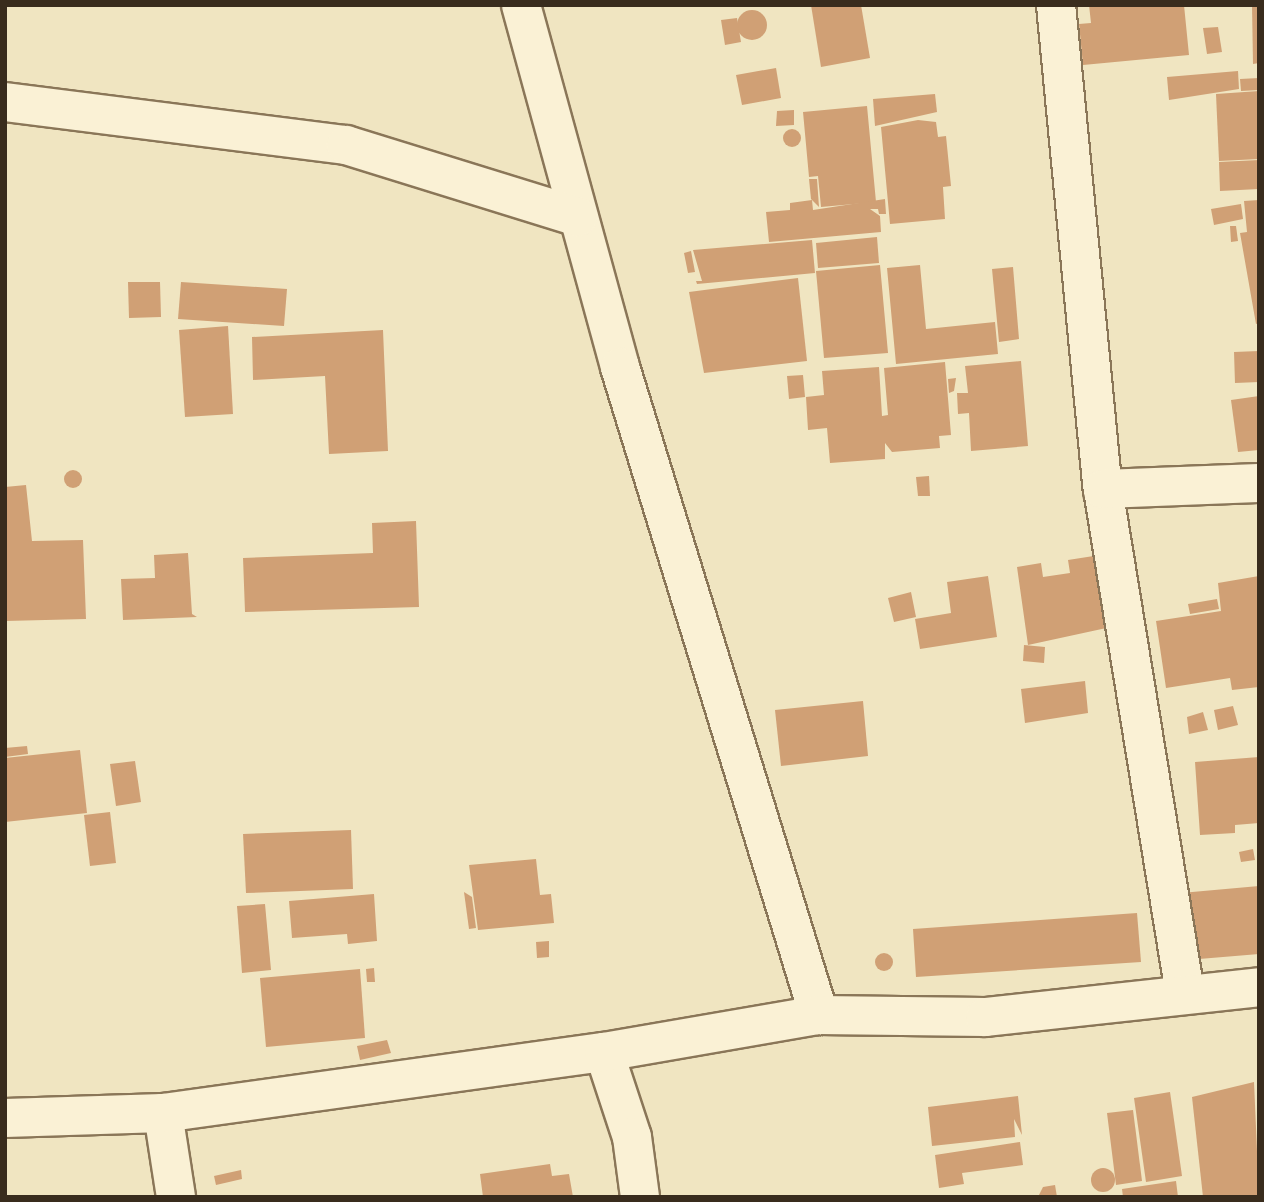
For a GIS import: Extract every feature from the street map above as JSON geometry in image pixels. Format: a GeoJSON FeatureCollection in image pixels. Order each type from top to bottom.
{"type":"FeatureCollection","features":[{"type":"Feature","properties":{"kind":"street"},"geometry":{"type":"LineString","coordinates":[[521,5],[578,217],[819,1015]]}},
{"type":"Feature","properties":{"kind":"street"},"geometry":{"type":"LineString","coordinates":[[1056,5],[1103,489],[1185,993]]}},
{"type":"Feature","properties":{"kind":"street"},"geometry":{"type":"LineString","coordinates":[[5,102],[346,145],[578,217]]}},
{"type":"Feature","properties":{"kind":"street"},"geometry":{"type":"LineString","coordinates":[[1103,489],[1259,483]]}},
{"type":"Feature","properties":{"kind":"street"},"geometry":{"type":"LineString","coordinates":[[5,1118],[163,1113],[619,1050],[819,1015],[985,1017],[1259,987]]}},
{"type":"Feature","properties":{"kind":"street"},"geometry":{"type":"LineString","coordinates":[[619,1050],[640,1197]]}},
{"type":"Feature","properties":{"kind":"street"},"geometry":{"type":"LineString","coordinates":[[163,1113],[176,1197]]}},
{"type":"Feature","properties":{"kind":"building"},"geometry":{"type":"Polygon","coordinates":[[[811,5],[861,5],[870,58],[821,67],[811,5]]]}},
{"type":"Feature","properties":{"kind":"building"},"geometry":{"type":"Polygon","coordinates":[[[1089,5],[1184,5],[1189,55],[1083,65],[1079,24],[1091,23],[1089,5]]]}},
{"type":"Feature","properties":{"kind":"building"},"geometry":{"type":"Polygon","coordinates":[[[1252,5],[1259,5],[1259,63],[1253,64],[1252,5]]]}},
{"type":"Feature","properties":{"kind":"building"},"geometry":{"type":"Polygon","coordinates":[[[752,10],[763,14],[767,25],[763,36],[752,40],[741,36],[737,25],[741,14],[752,10]]]}},
{"type":"Feature","properties":{"kind":"building"},"geometry":{"type":"Polygon","coordinates":[[[737,18],[741,42],[725,45],[721,20],[737,18]]]}},
{"type":"Feature","properties":{"kind":"building"},"geometry":{"type":"Polygon","coordinates":[[[1218,27],[1222,52],[1207,54],[1203,28],[1218,27]]]}},
{"type":"Feature","properties":{"kind":"building"},"geometry":{"type":"Polygon","coordinates":[[[776,68],[781,98],[742,105],[736,75],[776,68]]]}},
{"type":"Feature","properties":{"kind":"building"},"geometry":{"type":"Polygon","coordinates":[[[1238,71],[1239,89],[1169,100],[1167,77],[1238,71]]]}},
{"type":"Feature","properties":{"kind":"building"},"geometry":{"type":"Polygon","coordinates":[[[1259,78],[1259,90],[1241,91],[1240,79],[1259,78]]]}},
{"type":"Feature","properties":{"kind":"building"},"geometry":{"type":"Polygon","coordinates":[[[1259,91],[1259,159],[1219,161],[1216,94],[1259,91]]]}},
{"type":"Feature","properties":{"kind":"building"},"geometry":{"type":"Polygon","coordinates":[[[935,94],[937,112],[875,126],[873,99],[935,94]]]}},
{"type":"Feature","properties":{"kind":"building"},"geometry":{"type":"Polygon","coordinates":[[[867,106],[876,202],[821,207],[818,176],[809,177],[803,112],[867,106]]]}},
{"type":"Feature","properties":{"kind":"building"},"geometry":{"type":"Polygon","coordinates":[[[794,110],[794,125],[776,126],[777,111],[794,110]]]}},
{"type":"Feature","properties":{"kind":"building"},"geometry":{"type":"Polygon","coordinates":[[[918,120],[936,122],[938,137],[946,136],[951,186],[943,187],[945,219],[890,224],[881,127],[918,120]]]}},
{"type":"Feature","properties":{"kind":"building"},"geometry":{"type":"Polygon","coordinates":[[[792,129],[798,132],[801,138],[798,144],[792,147],[786,144],[783,138],[786,132],[792,129]]]}},
{"type":"Feature","properties":{"kind":"building"},"geometry":{"type":"Polygon","coordinates":[[[1259,160],[1259,189],[1220,191],[1219,162],[1259,160]]]}},
{"type":"Feature","properties":{"kind":"building"},"geometry":{"type":"Polygon","coordinates":[[[809,179],[817,179],[819,207],[811,199],[809,179]]]}},
{"type":"Feature","properties":{"kind":"building"},"geometry":{"type":"Polygon","coordinates":[[[885,199],[886,214],[879,214],[878,209],[870,209],[880,216],[881,232],[769,242],[766,212],[790,210],[790,203],[812,200],[813,210],[885,199]]]}},
{"type":"Feature","properties":{"kind":"building"},"geometry":{"type":"Polygon","coordinates":[[[1259,200],[1259,323],[1256,324],[1240,233],[1247,232],[1244,201],[1259,200]]]}},
{"type":"Feature","properties":{"kind":"building"},"geometry":{"type":"Polygon","coordinates":[[[1241,204],[1243,219],[1214,225],[1211,209],[1241,204]]]}},
{"type":"Feature","properties":{"kind":"building"},"geometry":{"type":"Polygon","coordinates":[[[1230,226],[1236,226],[1238,241],[1231,242],[1230,226]]]}},
{"type":"Feature","properties":{"kind":"building"},"geometry":{"type":"Polygon","coordinates":[[[877,237],[879,263],[818,268],[816,243],[877,237]]]}},
{"type":"Feature","properties":{"kind":"building"},"geometry":{"type":"Polygon","coordinates":[[[812,240],[815,273],[697,284],[696,281],[702,281],[693,250],[812,240]]]}},
{"type":"Feature","properties":{"kind":"building"},"geometry":{"type":"Polygon","coordinates":[[[691,251],[695,272],[688,273],[684,253],[691,251]]]}},
{"type":"Feature","properties":{"kind":"building"},"geometry":{"type":"Polygon","coordinates":[[[880,265],[888,353],[824,358],[816,271],[880,265]]]}},
{"type":"Feature","properties":{"kind":"building"},"geometry":{"type":"Polygon","coordinates":[[[920,265],[926,329],[995,322],[998,354],[896,364],[887,268],[920,265]]]}},
{"type":"Feature","properties":{"kind":"building"},"geometry":{"type":"Polygon","coordinates":[[[1013,267],[1019,339],[999,342],[992,269],[1013,267]]]}},
{"type":"Feature","properties":{"kind":"building"},"geometry":{"type":"Polygon","coordinates":[[[798,278],[807,361],[704,373],[689,292],[798,278]]]}},
{"type":"Feature","properties":{"kind":"building"},"geometry":{"type":"Polygon","coordinates":[[[128,282],[160,282],[161,317],[129,318],[128,282]]]}},
{"type":"Feature","properties":{"kind":"building"},"geometry":{"type":"Polygon","coordinates":[[[181,282],[287,289],[284,326],[178,319],[181,282]]]}},
{"type":"Feature","properties":{"kind":"building"},"geometry":{"type":"Polygon","coordinates":[[[228,326],[233,414],[185,417],[179,330],[228,326]]]}},
{"type":"Feature","properties":{"kind":"building"},"geometry":{"type":"Polygon","coordinates":[[[383,330],[388,451],[329,454],[325,376],[253,380],[252,337],[383,330]]]}},
{"type":"Feature","properties":{"kind":"building"},"geometry":{"type":"Polygon","coordinates":[[[1259,351],[1259,382],[1235,383],[1234,352],[1259,351]]]}},
{"type":"Feature","properties":{"kind":"building"},"geometry":{"type":"Polygon","coordinates":[[[1021,361],[1028,446],[971,451],[969,413],[958,414],[957,393],[968,393],[965,366],[1021,361]]]}},
{"type":"Feature","properties":{"kind":"building"},"geometry":{"type":"Polygon","coordinates":[[[945,362],[951,435],[939,436],[940,448],[892,452],[885,443],[885,459],[830,463],[827,428],[808,430],[806,397],[824,395],[822,371],[879,367],[882,416],[888,415],[884,368],[945,362]]]}},
{"type":"Feature","properties":{"kind":"building"},"geometry":{"type":"Polygon","coordinates":[[[803,375],[805,397],[789,399],[787,376],[803,375]]]}},
{"type":"Feature","properties":{"kind":"building"},"geometry":{"type":"Polygon","coordinates":[[[956,378],[954,391],[949,393],[948,379],[956,378]]]}},
{"type":"Feature","properties":{"kind":"building"},"geometry":{"type":"Polygon","coordinates":[[[1259,396],[1259,450],[1238,452],[1231,400],[1259,396]]]}},
{"type":"Feature","properties":{"kind":"building"},"geometry":{"type":"Polygon","coordinates":[[[73,470],[79,473],[82,479],[79,485],[73,488],[67,485],[64,479],[67,473],[73,470]]]}},
{"type":"Feature","properties":{"kind":"building"},"geometry":{"type":"Polygon","coordinates":[[[929,476],[930,496],[918,496],[916,477],[929,476]]]}},
{"type":"Feature","properties":{"kind":"building"},"geometry":{"type":"Polygon","coordinates":[[[26,485],[32,541],[83,540],[86,619],[5,621],[5,487],[26,485]]]}},
{"type":"Feature","properties":{"kind":"building"},"geometry":{"type":"Polygon","coordinates":[[[416,521],[419,607],[245,612],[243,558],[373,553],[372,523],[416,521]]]}},
{"type":"Feature","properties":{"kind":"building"},"geometry":{"type":"Polygon","coordinates":[[[188,553],[192,614],[197,617],[123,620],[121,579],[155,578],[154,555],[188,553]]]}},
{"type":"Feature","properties":{"kind":"building"},"geometry":{"type":"Polygon","coordinates":[[[1100,555],[1111,627],[1028,645],[1017,567],[1041,563],[1043,577],[1070,573],[1068,560],[1100,555]]]}},
{"type":"Feature","properties":{"kind":"building"},"geometry":{"type":"Polygon","coordinates":[[[988,576],[997,637],[920,649],[915,619],[951,613],[947,582],[988,576]]]}},
{"type":"Feature","properties":{"kind":"building"},"geometry":{"type":"Polygon","coordinates":[[[1259,576],[1259,687],[1232,690],[1230,678],[1166,688],[1156,621],[1221,611],[1218,583],[1259,576]]]}},
{"type":"Feature","properties":{"kind":"building"},"geometry":{"type":"Polygon","coordinates":[[[911,592],[916,617],[894,622],[888,598],[911,592]]]}},
{"type":"Feature","properties":{"kind":"building"},"geometry":{"type":"Polygon","coordinates":[[[1217,599],[1219,609],[1190,614],[1188,604],[1217,599]]]}},
{"type":"Feature","properties":{"kind":"building"},"geometry":{"type":"Polygon","coordinates":[[[1024,645],[1045,647],[1044,663],[1023,661],[1024,645]]]}},
{"type":"Feature","properties":{"kind":"building"},"geometry":{"type":"Polygon","coordinates":[[[1085,681],[1088,713],[1025,723],[1021,689],[1085,681]]]}},
{"type":"Feature","properties":{"kind":"building"},"geometry":{"type":"Polygon","coordinates":[[[863,701],[868,756],[781,766],[775,710],[863,701]]]}},
{"type":"Feature","properties":{"kind":"building"},"geometry":{"type":"Polygon","coordinates":[[[1233,706],[1238,725],[1218,730],[1214,710],[1233,706]]]}},
{"type":"Feature","properties":{"kind":"building"},"geometry":{"type":"Polygon","coordinates":[[[1203,712],[1208,730],[1189,734],[1187,717],[1203,712]]]}},
{"type":"Feature","properties":{"kind":"building"},"geometry":{"type":"Polygon","coordinates":[[[27,746],[28,754],[5,757],[5,748],[27,746]]]}},
{"type":"Feature","properties":{"kind":"building"},"geometry":{"type":"Polygon","coordinates":[[[80,750],[87,813],[5,822],[5,758],[80,750]]]}},
{"type":"Feature","properties":{"kind":"building"},"geometry":{"type":"Polygon","coordinates":[[[1259,757],[1259,823],[1235,825],[1235,833],[1200,835],[1195,762],[1259,757]]]}},
{"type":"Feature","properties":{"kind":"building"},"geometry":{"type":"Polygon","coordinates":[[[135,761],[141,802],[116,806],[110,764],[135,761]]]}},
{"type":"Feature","properties":{"kind":"building"},"geometry":{"type":"Polygon","coordinates":[[[110,812],[116,863],[90,866],[84,815],[110,812]]]}},
{"type":"Feature","properties":{"kind":"building"},"geometry":{"type":"Polygon","coordinates":[[[351,830],[353,889],[246,893],[243,834],[351,830]]]}},
{"type":"Feature","properties":{"kind":"building"},"geometry":{"type":"Polygon","coordinates":[[[1253,849],[1255,860],[1241,862],[1239,852],[1253,849]]]}},
{"type":"Feature","properties":{"kind":"building"},"geometry":{"type":"Polygon","coordinates":[[[536,859],[540,895],[551,894],[554,923],[478,930],[469,865],[536,859]]]}},
{"type":"Feature","properties":{"kind":"building"},"geometry":{"type":"Polygon","coordinates":[[[1259,886],[1259,954],[1187,960],[1181,893],[1259,886]]]}},
{"type":"Feature","properties":{"kind":"building"},"geometry":{"type":"Polygon","coordinates":[[[464,892],[472,897],[476,928],[469,929],[464,892]]]}},
{"type":"Feature","properties":{"kind":"building"},"geometry":{"type":"Polygon","coordinates":[[[374,894],[377,941],[348,944],[347,934],[292,938],[289,901],[374,894]]]}},
{"type":"Feature","properties":{"kind":"building"},"geometry":{"type":"Polygon","coordinates":[[[265,904],[271,970],[242,973],[237,906],[265,904]]]}},
{"type":"Feature","properties":{"kind":"building"},"geometry":{"type":"Polygon","coordinates":[[[1137,913],[1141,962],[916,977],[913,929],[1137,913]]]}},
{"type":"Feature","properties":{"kind":"building"},"geometry":{"type":"Polygon","coordinates":[[[549,941],[549,957],[537,958],[536,942],[549,941]]]}},
{"type":"Feature","properties":{"kind":"building"},"geometry":{"type":"Polygon","coordinates":[[[884,953],[890,956],[893,962],[890,968],[884,971],[878,968],[875,962],[878,956],[884,953]]]}},
{"type":"Feature","properties":{"kind":"building"},"geometry":{"type":"Polygon","coordinates":[[[374,968],[375,982],[367,982],[366,969],[374,968]]]}},
{"type":"Feature","properties":{"kind":"building"},"geometry":{"type":"Polygon","coordinates":[[[360,969],[365,1038],[266,1047],[260,978],[360,969]]]}},
{"type":"Feature","properties":{"kind":"building"},"geometry":{"type":"Polygon","coordinates":[[[387,1040],[391,1053],[360,1060],[357,1046],[387,1040]]]}},
{"type":"Feature","properties":{"kind":"building"},"geometry":{"type":"Polygon","coordinates":[[[1254,1082],[1259,1197],[1203,1197],[1192,1097],[1254,1082]]]}},
{"type":"Feature","properties":{"kind":"building"},"geometry":{"type":"Polygon","coordinates":[[[1170,1092],[1182,1176],[1146,1182],[1134,1098],[1170,1092]]]}},
{"type":"Feature","properties":{"kind":"building"},"geometry":{"type":"Polygon","coordinates":[[[1018,1096],[1022,1135],[1014,1119],[1015,1137],[932,1146],[928,1107],[1018,1096]]]}},
{"type":"Feature","properties":{"kind":"building"},"geometry":{"type":"Polygon","coordinates":[[[1133,1110],[1142,1181],[1116,1185],[1107,1113],[1133,1110]]]}},
{"type":"Feature","properties":{"kind":"building"},"geometry":{"type":"Polygon","coordinates":[[[1020,1142],[1023,1165],[962,1173],[964,1184],[939,1188],[935,1155],[1020,1142]]]}},
{"type":"Feature","properties":{"kind":"building"},"geometry":{"type":"Polygon","coordinates":[[[550,1164],[552,1176],[569,1174],[573,1197],[483,1197],[480,1174],[550,1164]]]}},
{"type":"Feature","properties":{"kind":"building"},"geometry":{"type":"Polygon","coordinates":[[[1103,1168],[1111,1172],[1115,1180],[1111,1188],[1103,1192],[1095,1188],[1091,1180],[1095,1172],[1103,1168]]]}},
{"type":"Feature","properties":{"kind":"building"},"geometry":{"type":"Polygon","coordinates":[[[241,1170],[242,1179],[216,1185],[214,1176],[241,1170]]]}},
{"type":"Feature","properties":{"kind":"building"},"geometry":{"type":"Polygon","coordinates":[[[1176,1181],[1178,1197],[1123,1197],[1122,1189],[1176,1181]]]}},
{"type":"Feature","properties":{"kind":"building"},"geometry":{"type":"Polygon","coordinates":[[[1055,1185],[1057,1197],[1038,1197],[1043,1187],[1055,1185]]]}}]}
